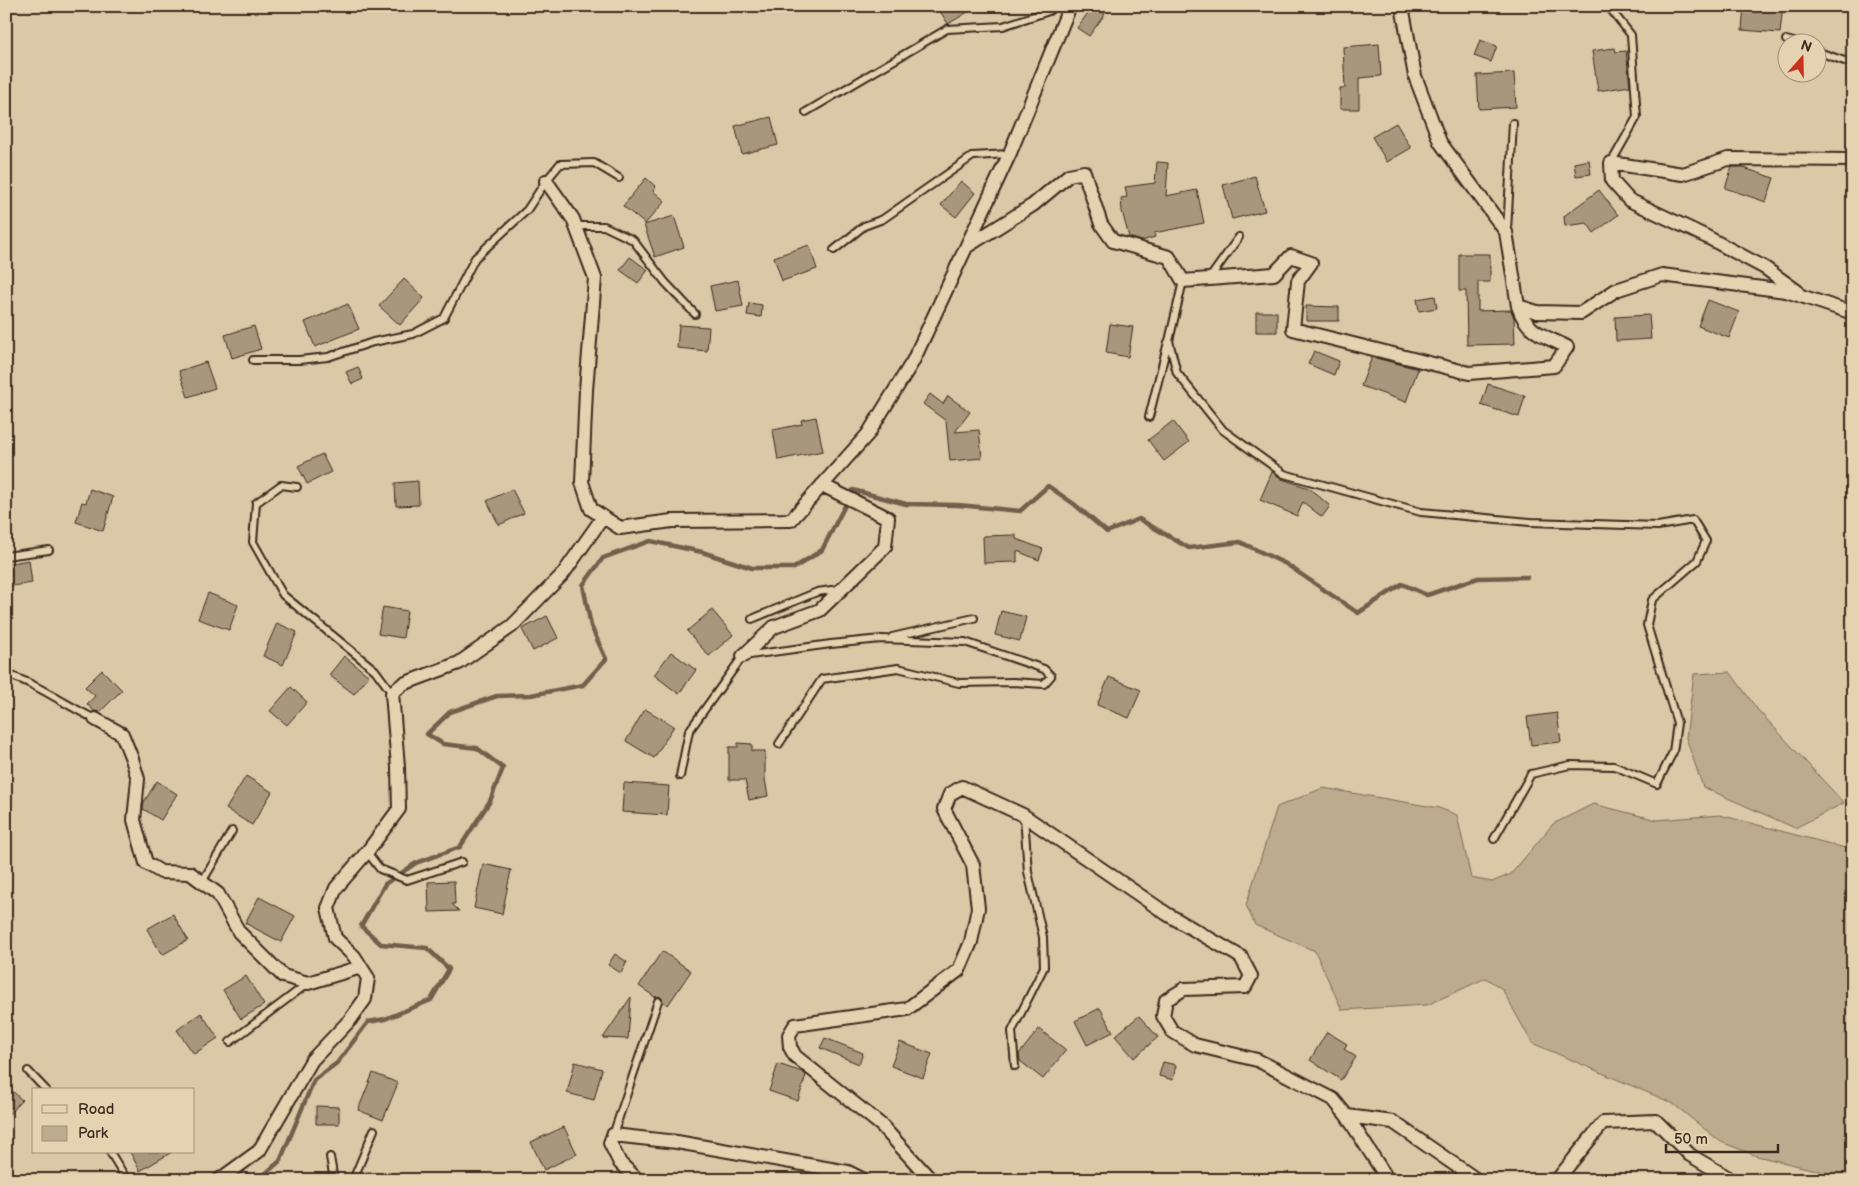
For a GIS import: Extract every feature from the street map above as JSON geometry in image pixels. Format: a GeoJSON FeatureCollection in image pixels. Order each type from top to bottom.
{"type":"FeatureCollection","features":[{"type":"Feature","properties":{"kind":"street"},"geometry":{"type":"LineString","coordinates":[[546,180],[573,219],[596,278],[586,390],[582,482],[591,509],[620,528],[672,521],[791,520],[868,434],[913,360],[1010,154],[1070,6]]}},
{"type":"Feature","properties":{"kind":"street"},"geometry":{"type":"LineString","coordinates":[[966,247],[1033,205],[1069,175],[1084,172],[1101,224],[1113,241],[1169,257],[1183,281],[1274,274],[1290,256],[1312,263],[1298,282],[1293,329],[1469,372],[1554,366],[1567,347],[1530,328],[1522,318],[1518,306],[1506,232],[1440,142],[1415,76],[1402,6]]}},
{"type":"Feature","properties":{"kind":"street"},"geometry":{"type":"LineString","coordinates":[[1806,298],[1765,268],[1707,237],[1629,200],[1612,181],[1611,163],[1683,174],[1728,159],[1853,160]]}},
{"type":"Feature","properties":{"kind":"street"},"geometry":{"type":"LineString","coordinates":[[1518,306],[1537,312],[1581,313],[1616,290],[1662,275],[1786,291],[1853,313]]}},
{"type":"Feature","properties":{"kind":"street"},"geometry":{"type":"LineString","coordinates":[[743,656],[774,627],[820,610],[885,547],[888,518],[822,485]]}},
{"type":"Feature","properties":{"kind":"street"},"geometry":{"type":"LineString","coordinates":[[219,1180],[259,1151],[312,1060],[350,1020],[366,999],[368,978],[354,956],[335,938],[328,908],[336,888],[367,852],[398,809],[398,767],[392,693],[403,684],[459,663],[512,626],[563,574],[603,517]]}},
{"type":"Feature","properties":{"kind":"street"},"geometry":{"type":"LineString","coordinates":[[95,719],[122,734],[132,759],[138,779],[134,820],[146,863],[161,872],[190,873],[218,894],[239,932],[283,976],[308,983],[361,967]]}},
{"type":"Feature","properties":{"kind":"street"},"geometry":{"type":"LineString","coordinates":[[932,1180],[881,1125],[795,1056],[790,1047],[789,1035],[795,1026],[906,1009],[959,970],[971,942],[978,908],[972,865],[944,809],[950,794],[962,787],[1024,815],[1168,914],[1241,957],[1251,976],[1245,986],[1184,989],[1166,1000],[1163,1016],[1172,1031],[1195,1045],[1257,1060],[1333,1099],[1348,1116],[1388,1180]]}},
{"type":"Feature","properties":{"kind":"street"},"geometry":{"type":"LineString","coordinates":[[1348,1116],[1393,1122],[1477,1180]]}},
{"type":"Feature","properties":{"kind":"street"},"geometry":{"type":"LineString","coordinates":[[1557,1180],[1603,1123],[1656,1121],[1690,1155],[1732,1180]]}},
{"type":"Feature","properties":{"kind":"street"},"geometry":{"type":"LineString","coordinates":[[638,1180],[620,1163],[610,1143],[613,1135],[677,1142],[829,1168],[848,1172],[864,1180]]}},
{"type":"Feature","properties":{"kind":"lane"},"geometry":{"type":"LineString","coordinates":[[806,112],[947,29],[1003,26],[1049,10],[1055,6]]}},
{"type":"Feature","properties":{"kind":"lane"},"geometry":{"type":"LineString","coordinates":[[1608,6],[1631,35],[1637,117],[1611,163]]}},
{"type":"Feature","properties":{"kind":"lane"},"geometry":{"type":"LineString","coordinates":[[1826,55],[1853,64]]}},
{"type":"Feature","properties":{"kind":"lane"},"geometry":{"type":"LineString","coordinates":[[1506,232],[1513,123]]}},
{"type":"Feature","properties":{"kind":"lane"},"geometry":{"type":"LineString","coordinates":[[834,250],[864,226],[883,219],[973,156],[1010,154]]}},
{"type":"Feature","properties":{"kind":"lane"},"geometry":{"type":"LineString","coordinates":[[253,360],[299,360],[328,357],[373,342],[413,334],[444,318],[475,258],[527,210],[546,180],[560,164],[594,163],[619,178]]}},
{"type":"Feature","properties":{"kind":"lane"},"geometry":{"type":"LineString","coordinates":[[575,226],[604,226],[633,240],[665,282],[695,314]]}},
{"type":"Feature","properties":{"kind":"lane"},"geometry":{"type":"LineString","coordinates":[[1209,280],[1239,237]]}},
{"type":"Feature","properties":{"kind":"lane"},"geometry":{"type":"LineString","coordinates":[[1149,417],[1183,281]]}},
{"type":"Feature","properties":{"kind":"lane"},"geometry":{"type":"LineString","coordinates":[[1169,341],[1177,373],[1223,430],[1284,474],[1422,512],[1540,522],[1658,526],[1692,520],[1706,542],[1697,561],[1652,600],[1647,625],[1677,723],[1673,752],[1657,784],[1614,766],[1570,766],[1531,774],[1494,839]]}},
{"type":"Feature","properties":{"kind":"lane"},"geometry":{"type":"LineString","coordinates":[[297,487],[281,485],[256,503],[253,542],[283,595],[375,670],[392,693]]}},
{"type":"Feature","properties":{"kind":"lane"},"geometry":{"type":"LineString","coordinates":[[6,556],[49,550]]}},
{"type":"Feature","properties":{"kind":"lane"},"geometry":{"type":"LineString","coordinates":[[752,619],[817,592],[843,588]]}},
{"type":"Feature","properties":{"kind":"lane"},"geometry":{"type":"LineString","coordinates":[[680,776],[690,731],[743,656],[881,639],[974,618]]}},
{"type":"Feature","properties":{"kind":"lane"},"geometry":{"type":"LineString","coordinates":[[779,744],[822,679],[898,668],[959,683],[1014,682],[1044,684],[1051,676],[1044,669],[965,642],[881,639]]}},
{"type":"Feature","properties":{"kind":"lane"},"geometry":{"type":"LineString","coordinates":[[6,674],[21,678],[73,709],[95,719]]}},
{"type":"Feature","properties":{"kind":"lane"},"geometry":{"type":"LineString","coordinates":[[1015,1066],[1012,1031],[1044,967],[1043,937],[1028,872],[1024,815]]}},
{"type":"Feature","properties":{"kind":"lane"},"geometry":{"type":"LineString","coordinates":[[202,882],[232,831]]}},
{"type":"Feature","properties":{"kind":"lane"},"geometry":{"type":"LineString","coordinates":[[367,852],[380,869],[407,880],[462,862]]}},
{"type":"Feature","properties":{"kind":"lane"},"geometry":{"type":"LineString","coordinates":[[230,1042],[308,983]]}},
{"type":"Feature","properties":{"kind":"lane"},"geometry":{"type":"LineString","coordinates":[[613,1135],[658,1001]]}},
{"type":"Feature","properties":{"kind":"lane"},"geometry":{"type":"LineString","coordinates":[[28,1071],[44,1088]]}},
{"type":"Feature","properties":{"kind":"lane"},"geometry":{"type":"LineString","coordinates":[[353,1180],[374,1130]]}},
{"type":"Feature","properties":{"kind":"lane"},"geometry":{"type":"LineString","coordinates":[[111,1154],[127,1180]]}},
{"type":"Feature","properties":{"kind":"lane"},"geometry":{"type":"LineString","coordinates":[[330,1157],[334,1180]]}},
{"type":"Feature","properties":{"kind":"green space"},"geometry":{"type":"Polygon","coordinates":[[[1730,672],[1757,709],[1844,803],[1795,828],[1703,787],[1686,738],[1694,674],[1730,672]]]}},
{"type":"Feature","properties":{"kind":"green space"},"geometry":{"type":"Polygon","coordinates":[[[1323,788],[1439,808],[1457,815],[1471,878],[1492,882],[1511,874],[1553,824],[1593,804],[1657,820],[1720,815],[1853,850],[1853,1179],[1757,1156],[1721,1142],[1672,1103],[1532,1043],[1502,989],[1486,978],[1427,1005],[1342,1010],[1315,951],[1255,925],[1246,905],[1277,807],[1323,788]]]}},
{"type":"Feature","properties":{"kind":"building"},"geometry":{"type":"Polygon","coordinates":[[[937,6],[978,6],[948,24],[937,6]]]}},
{"type":"Feature","properties":{"kind":"building"},"geometry":{"type":"Polygon","coordinates":[[[1093,6],[1105,14],[1089,36],[1077,28],[1093,6]]]}},
{"type":"Feature","properties":{"kind":"building"},"geometry":{"type":"Polygon","coordinates":[[[1744,6],[1783,6],[1780,32],[1742,30],[1744,6]]]}},
{"type":"Feature","properties":{"kind":"building"},"geometry":{"type":"Polygon","coordinates":[[[1480,40],[1497,46],[1491,62],[1474,56],[1480,40]]]}},
{"type":"Feature","properties":{"kind":"building"},"geometry":{"type":"Polygon","coordinates":[[[1379,44],[1381,76],[1359,78],[1359,109],[1340,109],[1340,88],[1345,88],[1343,47],[1379,44]]]}},
{"type":"Feature","properties":{"kind":"building"},"geometry":{"type":"Polygon","coordinates":[[[1615,48],[1616,52],[1626,51],[1630,86],[1598,91],[1592,51],[1615,48]]]}},
{"type":"Feature","properties":{"kind":"building"},"geometry":{"type":"Polygon","coordinates":[[[1514,73],[1516,107],[1479,109],[1477,75],[1514,73]]]}},
{"type":"Feature","properties":{"kind":"building"},"geometry":{"type":"Polygon","coordinates":[[[771,117],[778,145],[742,154],[735,126],[771,117]]]}},
{"type":"Feature","properties":{"kind":"building"},"geometry":{"type":"Polygon","coordinates":[[[1396,123],[1411,148],[1387,162],[1372,137],[1396,123]]]}},
{"type":"Feature","properties":{"kind":"building"},"geometry":{"type":"Polygon","coordinates":[[[1589,160],[1591,174],[1576,176],[1574,163],[1589,160]]]}},
{"type":"Feature","properties":{"kind":"building"},"geometry":{"type":"Polygon","coordinates":[[[1157,162],[1168,163],[1166,196],[1197,190],[1204,223],[1154,233],[1155,237],[1142,241],[1129,237],[1122,211],[1121,198],[1127,197],[1125,187],[1155,183],[1157,162]]]}},
{"type":"Feature","properties":{"kind":"building"},"geometry":{"type":"Polygon","coordinates":[[[1732,167],[1741,167],[1774,178],[1766,202],[1725,188],[1732,167]]]}},
{"type":"Feature","properties":{"kind":"building"},"geometry":{"type":"Polygon","coordinates":[[[1255,176],[1265,211],[1232,219],[1223,185],[1255,176]]]}},
{"type":"Feature","properties":{"kind":"building"},"geometry":{"type":"Polygon","coordinates":[[[646,178],[656,187],[653,191],[665,201],[645,224],[623,206],[646,178]]]}},
{"type":"Feature","properties":{"kind":"building"},"geometry":{"type":"Polygon","coordinates":[[[961,181],[975,193],[956,217],[941,205],[961,181]]]}},
{"type":"Feature","properties":{"kind":"building"},"geometry":{"type":"Polygon","coordinates":[[[1599,190],[1618,215],[1594,233],[1587,223],[1565,226],[1564,216],[1599,190]]]}},
{"type":"Feature","properties":{"kind":"building"},"geometry":{"type":"Polygon","coordinates":[[[674,216],[684,247],[655,257],[644,225],[674,216]]]}},
{"type":"Feature","properties":{"kind":"building"},"geometry":{"type":"Polygon","coordinates":[[[809,245],[817,269],[782,281],[774,257],[809,245]]]}},
{"type":"Feature","properties":{"kind":"building"},"geometry":{"type":"Polygon","coordinates":[[[1459,254],[1490,254],[1490,282],[1478,282],[1478,311],[1511,310],[1514,318],[1515,344],[1467,345],[1466,291],[1459,291],[1459,254]]]}},
{"type":"Feature","properties":{"kind":"building"},"geometry":{"type":"Polygon","coordinates":[[[630,257],[648,270],[638,283],[620,270],[630,257]]]}},
{"type":"Feature","properties":{"kind":"building"},"geometry":{"type":"Polygon","coordinates":[[[404,279],[424,298],[400,325],[379,306],[404,279]]]}},
{"type":"Feature","properties":{"kind":"building"},"geometry":{"type":"Polygon","coordinates":[[[738,280],[743,306],[715,311],[710,286],[738,280]]]}},
{"type":"Feature","properties":{"kind":"building"},"geometry":{"type":"Polygon","coordinates":[[[1435,296],[1437,308],[1419,311],[1417,299],[1435,296]]]}},
{"type":"Feature","properties":{"kind":"building"},"geometry":{"type":"Polygon","coordinates":[[[1708,300],[1739,312],[1729,338],[1698,326],[1708,300]]]}},
{"type":"Feature","properties":{"kind":"building"},"geometry":{"type":"Polygon","coordinates":[[[749,303],[762,305],[761,317],[747,315],[749,303]]]}},
{"type":"Feature","properties":{"kind":"building"},"geometry":{"type":"Polygon","coordinates":[[[348,304],[359,329],[315,347],[305,322],[348,304]]]}},
{"type":"Feature","properties":{"kind":"building"},"geometry":{"type":"Polygon","coordinates":[[[1306,306],[1339,307],[1339,321],[1306,321],[1306,306]]]}},
{"type":"Feature","properties":{"kind":"building"},"geometry":{"type":"Polygon","coordinates":[[[1256,312],[1277,312],[1277,332],[1256,332],[1256,312]]]}},
{"type":"Feature","properties":{"kind":"building"},"geometry":{"type":"Polygon","coordinates":[[[1649,315],[1651,339],[1616,341],[1615,317],[1649,315]]]}},
{"type":"Feature","properties":{"kind":"building"},"geometry":{"type":"Polygon","coordinates":[[[1110,324],[1133,327],[1128,357],[1106,353],[1110,324]]]}},
{"type":"Feature","properties":{"kind":"building"},"geometry":{"type":"Polygon","coordinates":[[[679,325],[709,327],[707,351],[677,348],[679,325]]]}},
{"type":"Feature","properties":{"kind":"building"},"geometry":{"type":"Polygon","coordinates":[[[254,326],[261,349],[232,358],[225,335],[254,326]]]}},
{"type":"Feature","properties":{"kind":"building"},"geometry":{"type":"Polygon","coordinates":[[[1314,351],[1339,361],[1334,375],[1308,364],[1314,351]]]}},
{"type":"Feature","properties":{"kind":"building"},"geometry":{"type":"Polygon","coordinates":[[[1372,357],[1418,369],[1406,402],[1361,386],[1372,357]]]}},
{"type":"Feature","properties":{"kind":"building"},"geometry":{"type":"Polygon","coordinates":[[[206,362],[215,388],[188,397],[179,371],[206,362]]]}},
{"type":"Feature","properties":{"kind":"building"},"geometry":{"type":"Polygon","coordinates":[[[358,367],[363,379],[352,384],[346,372],[358,367]]]}},
{"type":"Feature","properties":{"kind":"building"},"geometry":{"type":"Polygon","coordinates":[[[1488,384],[1525,396],[1519,417],[1481,405],[1488,384]]]}},
{"type":"Feature","properties":{"kind":"building"},"geometry":{"type":"Polygon","coordinates":[[[930,394],[943,404],[948,396],[970,412],[955,432],[979,430],[982,458],[950,461],[946,421],[923,404],[930,394]]]}},
{"type":"Feature","properties":{"kind":"building"},"geometry":{"type":"Polygon","coordinates":[[[816,417],[823,451],[778,460],[773,430],[802,424],[801,420],[816,417]]]}},
{"type":"Feature","properties":{"kind":"building"},"geometry":{"type":"Polygon","coordinates":[[[1173,421],[1189,442],[1164,461],[1148,440],[1173,421]]]}},
{"type":"Feature","properties":{"kind":"building"},"geometry":{"type":"Polygon","coordinates":[[[322,454],[331,472],[307,484],[298,466],[322,454]]]}},
{"type":"Feature","properties":{"kind":"building"},"geometry":{"type":"Polygon","coordinates":[[[1272,472],[1282,479],[1309,488],[1330,506],[1322,517],[1303,502],[1297,516],[1260,500],[1272,472]]]}},
{"type":"Feature","properties":{"kind":"building"},"geometry":{"type":"Polygon","coordinates":[[[418,481],[419,505],[396,506],[395,483],[418,481]]]}},
{"type":"Feature","properties":{"kind":"building"},"geometry":{"type":"Polygon","coordinates":[[[90,489],[113,497],[103,531],[76,522],[82,502],[86,503],[90,489]]]}},
{"type":"Feature","properties":{"kind":"building"},"geometry":{"type":"Polygon","coordinates":[[[512,489],[524,513],[499,525],[487,501],[512,489]]]}},
{"type":"Feature","properties":{"kind":"building"},"geometry":{"type":"Polygon","coordinates":[[[1016,535],[1016,539],[1043,549],[1039,560],[1017,551],[1017,562],[984,563],[983,536],[1016,535]]]}},
{"type":"Feature","properties":{"kind":"building"},"geometry":{"type":"Polygon","coordinates":[[[29,560],[32,583],[6,587],[6,564],[29,560]]]}},
{"type":"Feature","properties":{"kind":"building"},"geometry":{"type":"Polygon","coordinates":[[[208,593],[238,605],[229,630],[198,619],[208,593]]]}},
{"type":"Feature","properties":{"kind":"building"},"geometry":{"type":"Polygon","coordinates":[[[383,607],[407,611],[403,638],[378,634],[383,607]]]}},
{"type":"Feature","properties":{"kind":"building"},"geometry":{"type":"Polygon","coordinates":[[[712,610],[733,635],[709,656],[687,631],[712,610]]]}},
{"type":"Feature","properties":{"kind":"building"},"geometry":{"type":"Polygon","coordinates":[[[1001,611],[1026,617],[1020,641],[995,635],[1001,611]]]}},
{"type":"Feature","properties":{"kind":"building"},"geometry":{"type":"Polygon","coordinates":[[[547,616],[558,638],[533,651],[522,629],[547,616]]]}},
{"type":"Feature","properties":{"kind":"building"},"geometry":{"type":"Polygon","coordinates":[[[277,623],[297,632],[283,665],[263,656],[277,623]]]}},
{"type":"Feature","properties":{"kind":"building"},"geometry":{"type":"Polygon","coordinates":[[[671,652],[696,670],[679,694],[654,675],[671,652]]]}},
{"type":"Feature","properties":{"kind":"building"},"geometry":{"type":"Polygon","coordinates":[[[344,656],[369,676],[354,694],[329,675],[344,656]]]}},
{"type":"Feature","properties":{"kind":"building"},"geometry":{"type":"Polygon","coordinates":[[[102,670],[122,690],[100,712],[94,711],[87,704],[95,696],[85,687],[102,670]]]}},
{"type":"Feature","properties":{"kind":"building"},"geometry":{"type":"Polygon","coordinates":[[[1109,677],[1141,690],[1129,718],[1097,705],[1109,677]]]}},
{"type":"Feature","properties":{"kind":"building"},"geometry":{"type":"Polygon","coordinates":[[[291,687],[307,702],[287,725],[270,711],[291,687]]]}},
{"type":"Feature","properties":{"kind":"building"},"geometry":{"type":"Polygon","coordinates":[[[645,709],[674,726],[654,758],[626,741],[645,709]]]}},
{"type":"Feature","properties":{"kind":"building"},"geometry":{"type":"Polygon","coordinates":[[[1557,713],[1561,742],[1531,745],[1527,717],[1557,713]]]}},
{"type":"Feature","properties":{"kind":"building"},"geometry":{"type":"Polygon","coordinates":[[[738,743],[752,744],[752,751],[765,751],[765,779],[768,796],[749,800],[745,780],[729,780],[729,747],[738,747],[738,743]]]}},
{"type":"Feature","properties":{"kind":"building"},"geometry":{"type":"Polygon","coordinates":[[[246,776],[272,792],[252,825],[226,809],[246,776]]]}},
{"type":"Feature","properties":{"kind":"building"},"geometry":{"type":"Polygon","coordinates":[[[157,781],[177,794],[161,820],[143,809],[144,802],[157,781]]]}},
{"type":"Feature","properties":{"kind":"building"},"geometry":{"type":"Polygon","coordinates":[[[624,783],[669,786],[667,815],[622,812],[624,783]]]}},
{"type":"Feature","properties":{"kind":"building"},"geometry":{"type":"Polygon","coordinates":[[[483,864],[511,870],[502,914],[474,908],[483,864]]]}},
{"type":"Feature","properties":{"kind":"building"},"geometry":{"type":"Polygon","coordinates":[[[454,881],[455,904],[452,904],[459,911],[429,912],[428,882],[454,881]]]}},
{"type":"Feature","properties":{"kind":"building"},"geometry":{"type":"Polygon","coordinates":[[[259,897],[295,916],[281,942],[245,923],[259,897]]]}},
{"type":"Feature","properties":{"kind":"building"},"geometry":{"type":"Polygon","coordinates":[[[173,914],[188,940],[162,955],[147,929],[173,914]]]}},
{"type":"Feature","properties":{"kind":"building"},"geometry":{"type":"Polygon","coordinates":[[[662,951],[691,971],[668,1005],[663,1002],[661,997],[655,997],[639,986],[662,951]]]}},
{"type":"Feature","properties":{"kind":"building"},"geometry":{"type":"Polygon","coordinates":[[[615,954],[627,962],[621,973],[608,965],[615,954]]]}},
{"type":"Feature","properties":{"kind":"building"},"geometry":{"type":"Polygon","coordinates":[[[246,976],[264,1005],[241,1019],[223,990],[246,976]]]}},
{"type":"Feature","properties":{"kind":"building"},"geometry":{"type":"Polygon","coordinates":[[[631,997],[628,1039],[603,1038],[631,997]]]}},
{"type":"Feature","properties":{"kind":"building"},"geometry":{"type":"Polygon","coordinates":[[[1100,1008],[1113,1032],[1087,1045],[1075,1021],[1100,1008]]]}},
{"type":"Feature","properties":{"kind":"building"},"geometry":{"type":"Polygon","coordinates":[[[201,1013],[218,1038],[194,1054],[177,1030],[201,1013]]]}},
{"type":"Feature","properties":{"kind":"building"},"geometry":{"type":"Polygon","coordinates":[[[1139,1016],[1158,1037],[1134,1058],[1115,1036],[1139,1016]]]}},
{"type":"Feature","properties":{"kind":"building"},"geometry":{"type":"Polygon","coordinates":[[[1039,1029],[1066,1050],[1043,1079],[1020,1061],[1019,1054],[1039,1029]]]}},
{"type":"Feature","properties":{"kind":"building"},"geometry":{"type":"Polygon","coordinates":[[[1327,1032],[1347,1044],[1344,1049],[1356,1057],[1341,1080],[1310,1060],[1327,1032]]]}},
{"type":"Feature","properties":{"kind":"building"},"geometry":{"type":"Polygon","coordinates":[[[825,1038],[863,1053],[859,1064],[820,1048],[825,1038]]]}},
{"type":"Feature","properties":{"kind":"building"},"geometry":{"type":"Polygon","coordinates":[[[900,1042],[932,1054],[923,1078],[891,1066],[900,1042]]]}},
{"type":"Feature","properties":{"kind":"building"},"geometry":{"type":"Polygon","coordinates":[[[575,1062],[602,1069],[594,1100],[567,1093],[575,1062]]]}},
{"type":"Feature","properties":{"kind":"building"},"geometry":{"type":"Polygon","coordinates":[[[1163,1062],[1176,1065],[1173,1080],[1159,1076],[1163,1062]]]}},
{"type":"Feature","properties":{"kind":"building"},"geometry":{"type":"Polygon","coordinates":[[[778,1064],[806,1075],[798,1101],[769,1091],[778,1064]]]}},
{"type":"Feature","properties":{"kind":"building"},"geometry":{"type":"Polygon","coordinates":[[[373,1073],[398,1083],[383,1120],[358,1110],[373,1073]]]}},
{"type":"Feature","properties":{"kind":"building"},"geometry":{"type":"Polygon","coordinates":[[[6,1085],[22,1100],[6,1117],[6,1085]]]}},
{"type":"Feature","properties":{"kind":"building"},"geometry":{"type":"Polygon","coordinates":[[[316,1106],[339,1107],[339,1124],[316,1124],[316,1106]]]}},
{"type":"Feature","properties":{"kind":"building"},"geometry":{"type":"Polygon","coordinates":[[[564,1127],[577,1154],[544,1170],[531,1142],[564,1127]]]}},
{"type":"Feature","properties":{"kind":"building"},"geometry":{"type":"Polygon","coordinates":[[[131,1154],[169,1154],[140,1171],[131,1154]]]}},
{"type":"Feature","properties":{"kind":"waterway"},"geometry":{"type":"LineString","coordinates":[[258,1180],[280,1161],[314,1080],[337,1063],[368,1022],[385,1019],[431,1000],[449,969],[427,948],[381,944],[361,926],[385,884],[416,863],[460,847],[490,801],[503,768],[477,748],[443,744],[427,734],[450,712],[497,696],[531,695],[583,685],[606,659],[591,626],[583,585],[603,558],[650,541],[702,552],[752,568],[794,568],[822,550],[853,490],[906,504],[958,505],[1020,511],[1048,486],[1074,504],[1107,532],[1139,519],[1189,548],[1240,542],[1286,564],[1358,613],[1402,584],[1427,595],[1478,578],[1527,577]]}}]}
